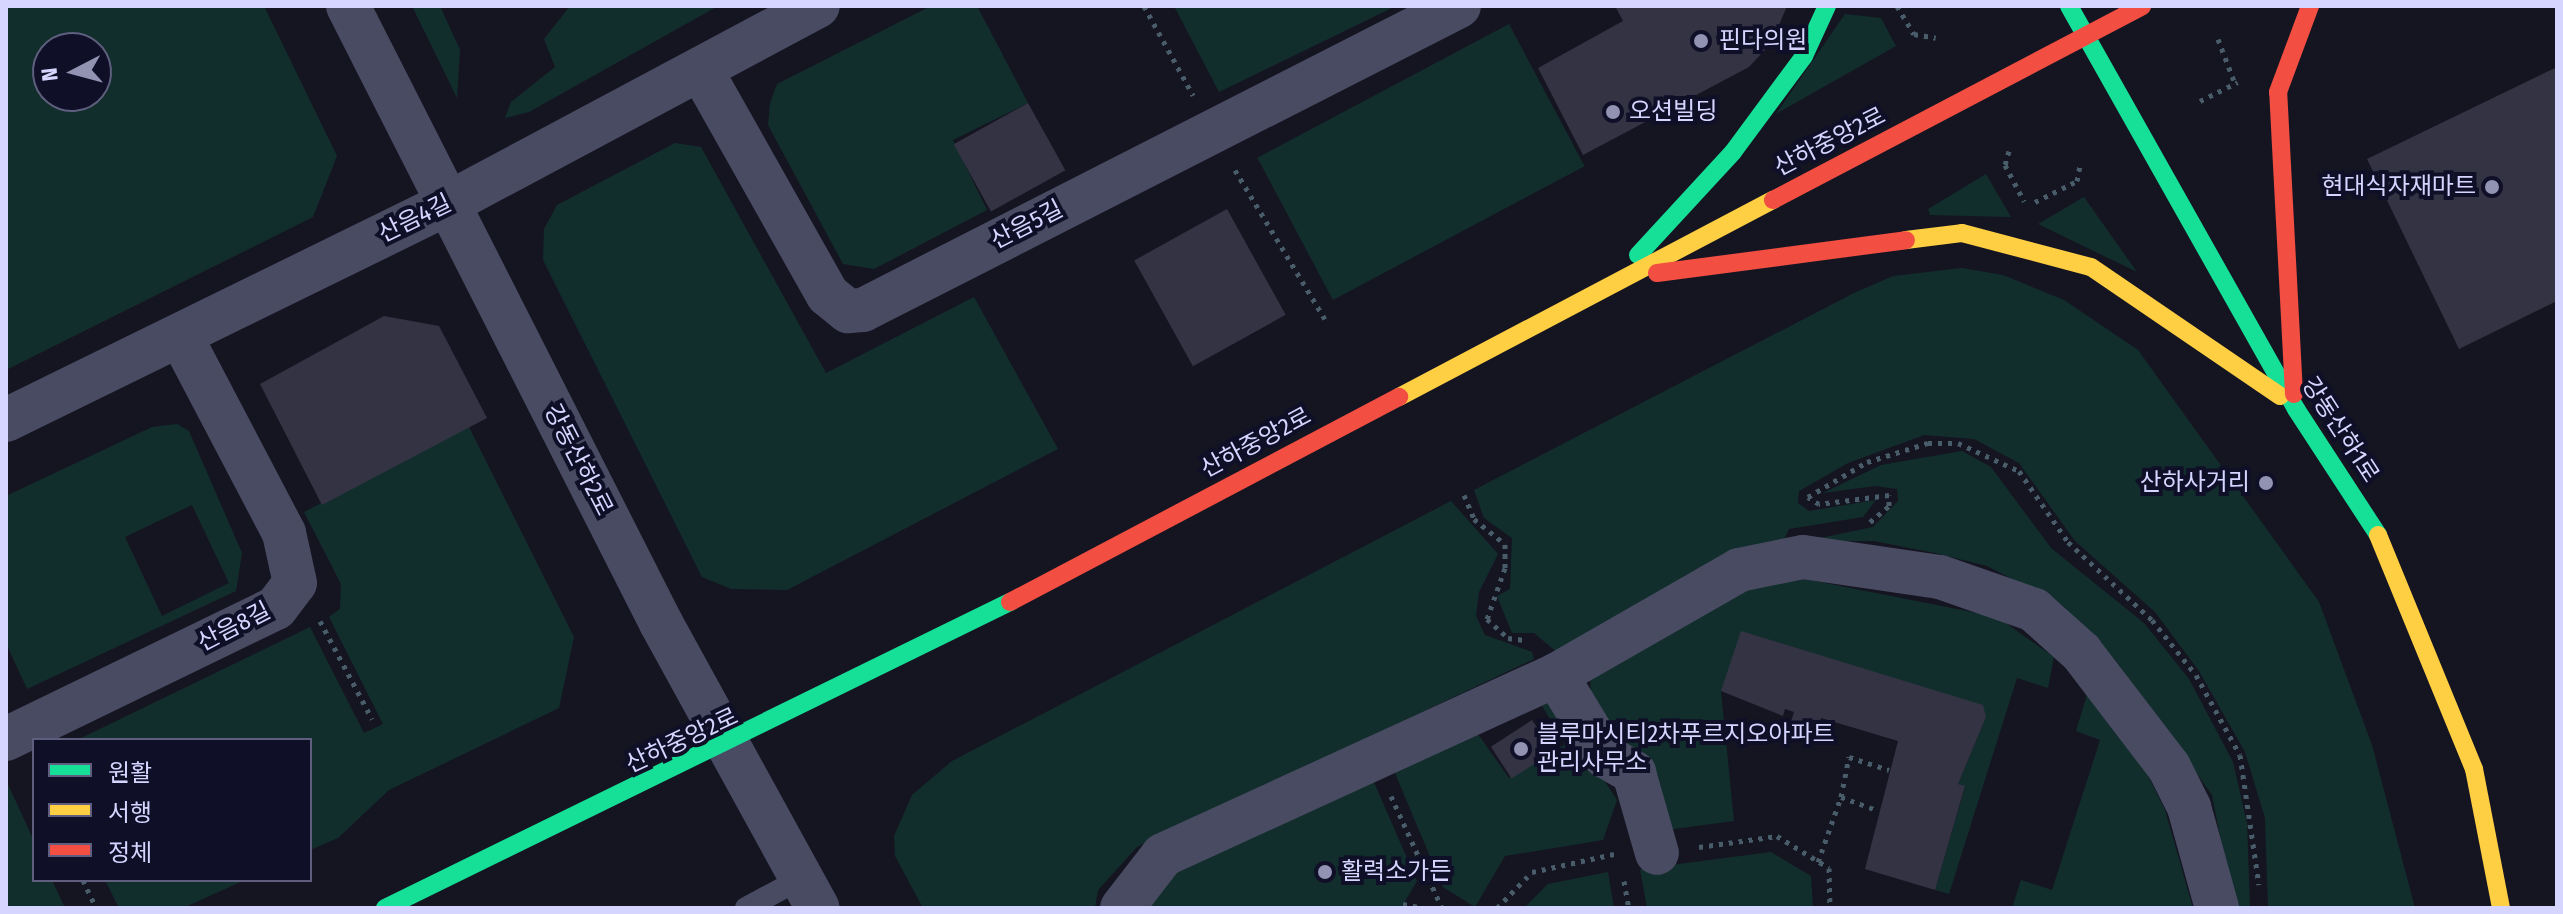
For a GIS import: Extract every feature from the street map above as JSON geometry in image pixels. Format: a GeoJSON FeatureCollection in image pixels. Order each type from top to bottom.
{"type":"FeatureCollection","features":[{"type":"Feature","properties":{"kind":"main road"},"geometry":{"type":"LineString","coordinates":[[1611,282],[1733,152],[1804,56],[1827,6]]}},
{"type":"Feature","properties":{"kind":"main road","name":"강동산하1로"},"geometry":{"type":"LineString","coordinates":[[2069,6],[2089,36],[2296,409],[2375,528],[2431,656],[2474,769],[2501,908]]}},
{"type":"Feature","properties":{"kind":"main road","name":"산하중앙2로"},"geometry":{"type":"LineString","coordinates":[[385,908],[729,747],[2142,6]]}},
{"type":"Feature","properties":{"kind":"main road"},"geometry":{"type":"LineString","coordinates":[[2296,409],[2277,108],[2310,6]]}},
{"type":"Feature","properties":{"kind":"main road"},"geometry":{"type":"LineString","coordinates":[[1611,282],[1734,259],[1962,233],[2091,267],[2207,340],[2296,409]]}},
{"type":"Feature","properties":{"kind":"street","name":"강동산하2로"},"geometry":{"type":"LineString","coordinates":[[348,6],[729,747],[810,893]]}},
{"type":"Feature","properties":{"kind":"street","name":"산음4길"},"geometry":{"type":"LineString","coordinates":[[6,420],[181,337],[449,203],[818,6]]}},
{"type":"Feature","properties":{"kind":"street","name":"산음5길"},"geometry":{"type":"LineString","coordinates":[[701,70],[828,295],[848,311],[863,310],[1459,6]]}},
{"type":"Feature","properties":{"kind":"street","name":"산음8길"},"geometry":{"type":"LineString","coordinates":[[6,739],[276,608],[295,583],[284,533],[181,337]]}},
{"type":"Feature","properties":{"kind":"street"},"geometry":{"type":"LineString","coordinates":[[1122,908],[1163,855],[1556,675],[1739,570],[1803,557],[1851,559],[1987,589],[2034,610],[2081,652],[2169,767],[2189,807],[2217,908]]}},
{"type":"Feature","properties":{"kind":"street"},"geometry":{"type":"LineString","coordinates":[[1556,675],[1605,756],[1634,773],[1657,853]]}},
{"type":"Feature","properties":{"kind":"lane"},"geometry":{"type":"LineString","coordinates":[[746,908],[810,893]]}},
{"type":"Feature","properties":{"kind":"path"},"geometry":{"type":"LineString","coordinates":[[1144,6],[1201,110]]}},
{"type":"Feature","properties":{"kind":"path"},"geometry":{"type":"LineString","coordinates":[[1897,6],[1914,34],[1936,38]]}},
{"type":"Feature","properties":{"kind":"path"},"geometry":{"type":"LineString","coordinates":[[2218,39],[2234,81]]}},
{"type":"Feature","properties":{"kind":"path"},"geometry":{"type":"LineString","coordinates":[[2200,101],[2234,81],[2248,82]]}},
{"type":"Feature","properties":{"kind":"path"},"geometry":{"type":"LineString","coordinates":[[2009,151],[2005,165],[2027,206],[2077,181],[2080,165]]}},
{"type":"Feature","properties":{"kind":"path"},"geometry":{"type":"LineString","coordinates":[[1227,157],[1325,319]]}},
{"type":"Feature","properties":{"kind":"path"},"geometry":{"type":"LineString","coordinates":[[1464,495],[1474,519],[1505,544],[1505,568],[1487,619],[1508,638],[1544,650],[1556,675]]}},
{"type":"Feature","properties":{"kind":"path"},"geometry":{"type":"LineString","coordinates":[[314,609],[372,719]]}},
{"type":"Feature","properties":{"kind":"path"},"geometry":{"type":"LineString","coordinates":[[1818,862],[1841,797],[1849,757],[1889,770]]}},
{"type":"Feature","properties":{"kind":"path"},"geometry":{"type":"LineString","coordinates":[[1374,759],[1442,908]]}},
{"type":"Feature","properties":{"kind":"path"},"geometry":{"type":"LineString","coordinates":[[1841,797],[1877,810]]}},
{"type":"Feature","properties":{"kind":"path"},"geometry":{"type":"LineString","coordinates":[[84,882],[96,908]]}},
{"type":"Feature","properties":{"kind":"path"},"geometry":{"type":"LineString","coordinates":[[1403,904],[1424,908]]}},
{"type":"Feature","properties":{"kind":"green space"},"geometry":{"type":"Polygon","coordinates":[[[6,6],[264,6],[337,156],[313,217],[6,370],[6,6]]]}},
{"type":"Feature","properties":{"kind":"green space"},"geometry":{"type":"Polygon","coordinates":[[[412,6],[440,6],[460,50],[457,98],[412,6]]]}},
{"type":"Feature","properties":{"kind":"green space"},"geometry":{"type":"Polygon","coordinates":[[[570,6],[718,6],[529,112],[505,118],[511,102],[555,67],[544,39],[570,6]]]}},
{"type":"Feature","properties":{"kind":"green space"},"geometry":{"type":"Polygon","coordinates":[[[931,6],[977,6],[1028,103],[953,140],[987,210],[874,269],[843,264],[768,125],[770,103],[777,84],[931,6]]]}},
{"type":"Feature","properties":{"kind":"green space"},"geometry":{"type":"Polygon","coordinates":[[[1174,6],[1396,6],[1219,92],[1174,6]]]}},
{"type":"Feature","properties":{"kind":"green space"},"geometry":{"type":"Polygon","coordinates":[[[1845,14],[1881,18],[1896,46],[1776,114],[1845,14]]]}},
{"type":"Feature","properties":{"kind":"green space"},"geometry":{"type":"Polygon","coordinates":[[[1509,24],[1585,166],[1333,300],[1257,158],[1509,24]]]}},
{"type":"Feature","properties":{"kind":"green space"},"geometry":{"type":"Polygon","coordinates":[[[675,143],[701,147],[826,373],[974,297],[1058,449],[787,590],[731,589],[702,577],[543,260],[544,229],[557,205],[675,143]]]}},
{"type":"Feature","properties":{"kind":"green space"},"geometry":{"type":"Polygon","coordinates":[[[1986,174],[2011,217],[1930,215],[1928,209],[1986,174]]]}},
{"type":"Feature","properties":{"kind":"green space"},"geometry":{"type":"Polygon","coordinates":[[[2084,197],[2137,272],[2038,224],[2084,197]]]}},
{"type":"Feature","properties":{"kind":"green space"},"geometry":{"type":"Polygon","coordinates":[[[1962,268],[2003,275],[2064,300],[2138,350],[2319,602],[2372,745],[2415,908],[2268,908],[2265,818],[2245,752],[2199,671],[2155,612],[2075,541],[2019,463],[1974,439],[1924,435],[1848,463],[1799,491],[1798,503],[1809,511],[1876,500],[1863,517],[1789,529],[1780,548],[1559,654],[1534,633],[1512,633],[1497,596],[1510,589],[1512,538],[1484,518],[1474,490],[1854,293],[1893,276],[1962,268]]]}},
{"type":"Feature","properties":{"kind":"green space"},"geometry":{"type":"Polygon","coordinates":[[[177,424],[189,431],[242,553],[236,591],[27,689],[6,643],[6,496],[152,427],[177,424]],[[192,505],[125,537],[162,616],[229,583],[192,505]]]}},
{"type":"Feature","properties":{"kind":"green space"},"geometry":{"type":"Polygon","coordinates":[[[469,427],[574,637],[559,708],[389,790],[338,838],[312,849],[312,738],[81,738],[310,627],[364,733],[383,724],[329,617],[340,609],[341,584],[304,512],[469,427]]]}},
{"type":"Feature","properties":{"kind":"green space"},"geometry":{"type":"Polygon","coordinates":[[[1962,451],[1991,467],[2051,548],[2144,623],[2189,679],[2233,762],[2247,823],[2250,908],[2234,908],[2212,795],[2115,660],[2061,604],[1987,566],[1935,553],[1874,541],[1806,541],[1873,527],[1898,501],[1897,489],[1875,486],[1823,493],[1881,465],[1962,451]]]}},
{"type":"Feature","properties":{"kind":"green space"},"geometry":{"type":"Polygon","coordinates":[[[1451,501],[1498,554],[1479,592],[1476,616],[1485,635],[1532,652],[1534,659],[1137,847],[1098,890],[1095,908],[923,908],[895,856],[894,836],[912,795],[952,761],[1451,501]]]}},
{"type":"Feature","properties":{"kind":"green space"},"geometry":{"type":"Polygon","coordinates":[[[1800,578],[1997,617],[2054,657],[2048,688],[2017,678],[1949,894],[1935,890],[1965,787],[1958,784],[1986,717],[1721,691],[1734,821],[1666,830],[1591,697],[1590,675],[1733,593],[1800,578]]]}},
{"type":"Feature","properties":{"kind":"green space"},"geometry":{"type":"Polygon","coordinates":[[[2088,691],[2141,761],[2165,810],[2193,908],[2012,908],[2021,880],[2052,890],[2100,740],[2076,731],[2088,691]]]}},
{"type":"Feature","properties":{"kind":"green space"},"geometry":{"type":"Polygon","coordinates":[[[1552,700],[1617,800],[1603,840],[1505,856],[1475,907],[1443,887],[1394,771],[1478,734],[1509,778],[1566,744],[1542,706],[1552,700]]]}},
{"type":"Feature","properties":{"kind":"green space"},"geometry":{"type":"Polygon","coordinates":[[[6,780],[32,837],[32,882],[53,882],[65,908],[6,908],[6,780]]]}},
{"type":"Feature","properties":{"kind":"green space"},"geometry":{"type":"Polygon","coordinates":[[[1373,780],[1417,881],[1401,908],[1146,908],[1177,872],[1373,780]]]}},
{"type":"Feature","properties":{"kind":"green space"},"geometry":{"type":"Polygon","coordinates":[[[1771,852],[1811,876],[1813,908],[1647,908],[1640,869],[1771,852]]]}},
{"type":"Feature","properties":{"kind":"green space"},"geometry":{"type":"Polygon","coordinates":[[[1608,872],[1614,908],[1524,908],[1548,884],[1608,872]]]}},
{"type":"Feature","properties":{"kind":"green space"},"geometry":{"type":"Polygon","coordinates":[[[106,882],[241,882],[183,908],[119,908],[106,882]]]}},
{"type":"Feature","properties":{"kind":"building","name":"오션빌딩"},"geometry":{"type":"Polygon","coordinates":[[[1615,6],[1787,6],[1772,42],[1749,67],[1583,155],[1538,68],[1623,21],[1615,6]]]}},
{"type":"Feature","properties":{"kind":"building"},"geometry":{"type":"Polygon","coordinates":[[[2557,67],[2557,301],[2459,349],[2367,159],[2557,67]]]}},
{"type":"Feature","properties":{"kind":"building"},"geometry":{"type":"Polygon","coordinates":[[[1028,103],[1065,170],[991,212],[954,144],[1028,103]]]}},
{"type":"Feature","properties":{"kind":"building"},"geometry":{"type":"Polygon","coordinates":[[[1227,209],[1286,315],[1193,366],[1134,260],[1227,209]]]}},
{"type":"Feature","properties":{"kind":"building"},"geometry":{"type":"Polygon","coordinates":[[[384,316],[439,326],[487,418],[322,505],[260,384],[384,316]]]}},
{"type":"Feature","properties":{"kind":"building"},"geometry":{"type":"Polygon","coordinates":[[[1741,631],[1983,705],[1986,717],[1958,784],[1965,786],[1935,890],[1865,869],[1898,741],[1821,718],[1815,736],[1789,728],[1794,712],[1785,709],[1783,716],[1721,691],[1741,631]]]}},
{"type":"Feature","properties":{"kind":"building","name":"블루마시티2차푸르지오아파트 관리사무소"},"geometry":{"type":"Polygon","coordinates":[[[1532,720],[1553,752],[1512,779],[1491,747],[1532,720]]]}},
{"type":"Feature","properties":{"kind":"traffic: fast"},"geometry":{"type":"LineString","coordinates":[[1638,255],[1733,152],[1804,56],[1827,6]]}},
{"type":"Feature","properties":{"kind":"traffic: fast"},"geometry":{"type":"LineString","coordinates":[[2069,6],[2296,409],[2378,535]]}},
{"type":"Feature","properties":{"kind":"traffic: fast"},"geometry":{"type":"LineString","coordinates":[[385,908],[1010,602]]}},
{"type":"Feature","properties":{"kind":"traffic: slow"},"geometry":{"type":"LineString","coordinates":[[1399,397],[1773,200]]}},
{"type":"Feature","properties":{"kind":"traffic: slow"},"geometry":{"type":"LineString","coordinates":[[1906,240],[1962,233],[2091,267],[2280,396]]}},
{"type":"Feature","properties":{"kind":"traffic: slow"},"geometry":{"type":"LineString","coordinates":[[2378,535],[2474,769],[2501,908]]}},
{"type":"Feature","properties":{"kind":"traffic: jam"},"geometry":{"type":"LineString","coordinates":[[1773,200],[2142,6]]}},
{"type":"Feature","properties":{"kind":"traffic: jam"},"geometry":{"type":"LineString","coordinates":[[2294,394],[2278,92],[2310,6]]}},
{"type":"Feature","properties":{"kind":"traffic: jam"},"geometry":{"type":"LineString","coordinates":[[1657,273],[1906,240]]}},
{"type":"Feature","properties":{"kind":"traffic: jam"},"geometry":{"type":"LineString","coordinates":[[1010,602],[1399,397]]}},
{"type":"Feature","properties":{"kind":"place","name":"핀다의원"},"geometry":{"type":"Point","coordinates":[1701,41]}},
{"type":"Feature","properties":{"kind":"place","name":"오션빌딩"},"geometry":{"type":"Point","coordinates":[1613,112]}},
{"type":"Feature","properties":{"kind":"place","name":"현대식자재마트"},"geometry":{"type":"Point","coordinates":[2492,187]}},
{"type":"Feature","properties":{"kind":"place","name":"산하사거리"},"geometry":{"type":"Point","coordinates":[2266,483]}},
{"type":"Feature","properties":{"kind":"place","name":"블루마시티2차푸르지오아파트 관리사무소"},"geometry":{"type":"Point","coordinates":[1521,749]}},
{"type":"Feature","properties":{"kind":"place","name":"활력소가든"},"geometry":{"type":"Point","coordinates":[1325,872]}}]}
